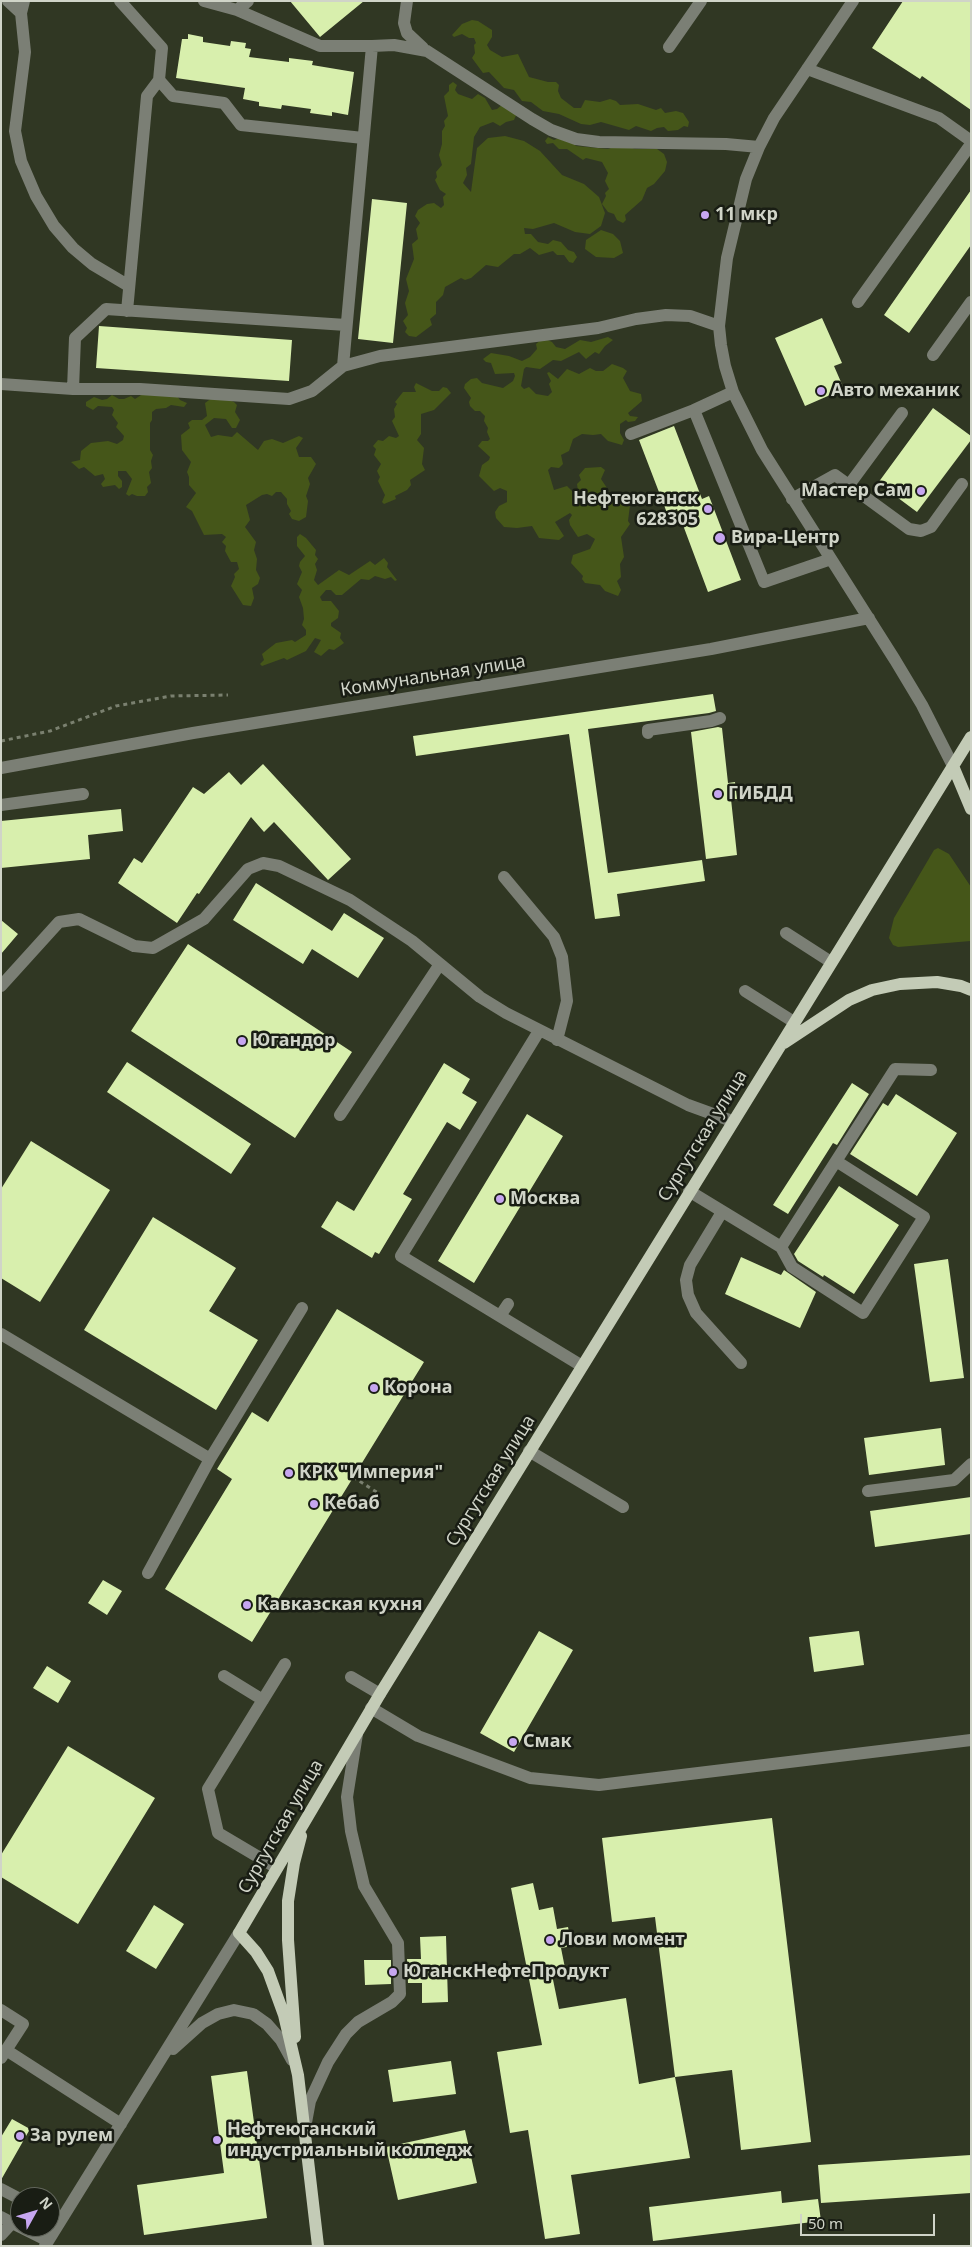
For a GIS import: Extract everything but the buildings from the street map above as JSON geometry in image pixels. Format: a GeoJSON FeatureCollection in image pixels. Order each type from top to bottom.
{"type":"FeatureCollection","features":[{"type":"Feature","properties":{"kind":"main road","name":"Сургутская улица"},"geometry":{"type":"LineString","coordinates":[[239,1933],[380,1694],[732,1121],[971,737]]}},
{"type":"Feature","properties":{"kind":"main road"},"geometry":{"type":"LineString","coordinates":[[953,766],[971,809]]}},
{"type":"Feature","properties":{"kind":"main road"},"geometry":{"type":"LineString","coordinates":[[778,1047],[843,1004],[872,990],[900,984],[937,982],[961,986],[971,990]]}},
{"type":"Feature","properties":{"kind":"main road"},"geometry":{"type":"LineString","coordinates":[[305,1820],[294,1864],[288,1901],[288,1940],[298,2075],[318,2246]]}},
{"type":"Feature","properties":{"kind":"main road"},"geometry":{"type":"LineString","coordinates":[[239,1933],[256,1952],[268,1971],[277,1993],[298,2075]]}},
{"type":"Feature","properties":{"kind":"street"},"geometry":{"type":"LineString","coordinates":[[8,1],[22,7],[25,52],[15,131],[21,161],[36,196],[54,226],[73,248],[92,264],[130,286]]}},
{"type":"Feature","properties":{"kind":"street"},"geometry":{"type":"LineString","coordinates":[[120,1],[162,48],[159,80],[147,96],[127,311]]}},
{"type":"Feature","properties":{"kind":"street"},"geometry":{"type":"LineString","coordinates":[[204,1],[237,10],[320,46],[394,45],[427,51]]}},
{"type":"Feature","properties":{"kind":"street"},"geometry":{"type":"LineString","coordinates":[[237,10],[248,1]]}},
{"type":"Feature","properties":{"kind":"street"},"geometry":{"type":"LineString","coordinates":[[407,1],[404,23],[407,33],[427,51],[551,130],[576,139],[599,142],[726,144],[759,147]]}},
{"type":"Feature","properties":{"kind":"street"},"geometry":{"type":"LineString","coordinates":[[669,47],[701,1]]}},
{"type":"Feature","properties":{"kind":"street"},"geometry":{"type":"LineString","coordinates":[[853,1],[774,118],[759,147],[746,179],[728,251],[719,326],[725,366],[733,392],[762,450],[922,705],[953,766]]}},
{"type":"Feature","properties":{"kind":"street"},"geometry":{"type":"LineString","coordinates":[[343,366],[372,46]]}},
{"type":"Feature","properties":{"kind":"street"},"geometry":{"type":"LineString","coordinates":[[806,69],[939,118],[971,142],[858,302]]}},
{"type":"Feature","properties":{"kind":"street"},"geometry":{"type":"LineString","coordinates":[[159,80],[173,96],[224,103],[241,125],[363,138]]}},
{"type":"Feature","properties":{"kind":"street"},"geometry":{"type":"LineString","coordinates":[[933,355],[971,302]]}},
{"type":"Feature","properties":{"kind":"street"},"geometry":{"type":"LineString","coordinates":[[73,389],[75,338],[106,309],[346,326]]}},
{"type":"Feature","properties":{"kind":"street"},"geometry":{"type":"LineString","coordinates":[[1,384],[289,399],[312,391],[343,366],[380,356],[598,328],[636,319],[666,315],[690,316],[719,326]]}},
{"type":"Feature","properties":{"kind":"street"},"geometry":{"type":"LineString","coordinates":[[631,434],[694,410],[733,392]]}},
{"type":"Feature","properties":{"kind":"street"},"geometry":{"type":"LineString","coordinates":[[694,410],[764,582],[831,558]]}},
{"type":"Feature","properties":{"kind":"street"},"geometry":{"type":"LineString","coordinates":[[849,485],[902,413]]}},
{"type":"Feature","properties":{"kind":"street"},"geometry":{"type":"LineString","coordinates":[[792,499],[835,475],[909,529],[921,531],[931,527],[962,484]]}},
{"type":"Feature","properties":{"kind":"street","name":"Коммунальная улица"},"geometry":{"type":"LineString","coordinates":[[1,768],[193,733],[691,652],[780,641],[869,618]]}},
{"type":"Feature","properties":{"kind":"street"},"geometry":{"type":"LineString","coordinates":[[648,733],[648,730],[720,718]]}},
{"type":"Feature","properties":{"kind":"street"},"geometry":{"type":"LineString","coordinates":[[1,806],[83,794]]}},
{"type":"Feature","properties":{"kind":"street"},"geometry":{"type":"LineString","coordinates":[[1,986],[59,922],[79,919],[134,946],[153,948],[204,919],[248,869],[262,863],[279,866],[350,900],[412,941],[480,997],[539,1031],[688,1105],[732,1121]]}},
{"type":"Feature","properties":{"kind":"street"},"geometry":{"type":"LineString","coordinates":[[504,877],[554,937],[562,956],[567,1001],[557,1040]]}},
{"type":"Feature","properties":{"kind":"street"},"geometry":{"type":"LineString","coordinates":[[786,933],[831,962]]}},
{"type":"Feature","properties":{"kind":"street"},"geometry":{"type":"LineString","coordinates":[[340,1115],[440,964]]}},
{"type":"Feature","properties":{"kind":"street"},"geometry":{"type":"LineString","coordinates":[[745,991],[794,1022]]}},
{"type":"Feature","properties":{"kind":"street"},"geometry":{"type":"LineString","coordinates":[[539,1031],[402,1256],[582,1366]]}},
{"type":"Feature","properties":{"kind":"street"},"geometry":{"type":"LineString","coordinates":[[781,1247],[895,1069],[931,1070]]}},
{"type":"Feature","properties":{"kind":"street"},"geometry":{"type":"LineString","coordinates":[[689,1191],[781,1247],[792,1267],[863,1312],[924,1217],[836,1161]]}},
{"type":"Feature","properties":{"kind":"street"},"geometry":{"type":"LineString","coordinates":[[722,1212],[690,1265],[686,1280],[688,1295],[696,1313],[741,1363]]}},
{"type":"Feature","properties":{"kind":"street"},"geometry":{"type":"LineString","coordinates":[[500,1316],[508,1304]]}},
{"type":"Feature","properties":{"kind":"street"},"geometry":{"type":"LineString","coordinates":[[148,1573],[210,1459],[302,1308]]}},
{"type":"Feature","properties":{"kind":"street"},"geometry":{"type":"LineString","coordinates":[[1,1334],[210,1459]]}},
{"type":"Feature","properties":{"kind":"street"},"geometry":{"type":"LineString","coordinates":[[529,1451],[623,1507]]}},
{"type":"Feature","properties":{"kind":"street"},"geometry":{"type":"LineString","coordinates":[[868,1491],[954,1480],[971,1464]]}},
{"type":"Feature","properties":{"kind":"street"},"geometry":{"type":"LineString","coordinates":[[277,1868],[218,1833],[208,1789],[285,1664]]}},
{"type":"Feature","properties":{"kind":"street"},"geometry":{"type":"LineString","coordinates":[[224,1676],[263,1700]]}},
{"type":"Feature","properties":{"kind":"street"},"geometry":{"type":"LineString","coordinates":[[351,1677],[380,1694]]}},
{"type":"Feature","properties":{"kind":"street"},"geometry":{"type":"LineString","coordinates":[[372,1708],[418,1736],[530,1778],[599,1785],[971,1740]]}},
{"type":"Feature","properties":{"kind":"street"},"geometry":{"type":"LineString","coordinates":[[305,2130],[310,2101],[328,2062],[346,2034],[358,2022],[392,2002],[400,1994],[398,1943],[364,1886],[351,1831],[347,1797],[358,1730]]}},
{"type":"Feature","properties":{"kind":"street","name":"Сургутская улица"},"geometry":{"type":"LineString","coordinates":[[60,2212],[121,2124],[239,1933]]}},
{"type":"Feature","properties":{"kind":"street"},"geometry":{"type":"LineString","coordinates":[[1,2010],[23,2024],[4,2054],[121,2124]]}},
{"type":"Feature","properties":{"kind":"street"},"geometry":{"type":"LineString","coordinates":[[162,2059],[202,2023],[218,2014],[234,2010],[252,2014],[267,2024],[281,2040],[298,2075]]}},
{"type":"Feature","properties":{"kind":"street"},"geometry":{"type":"LineString","coordinates":[[1,2235],[10,2226]]}},
{"type":"Feature","properties":{"kind":"path"},"geometry":{"type":"LineString","coordinates":[[1,741],[50,731],[116,706],[171,696],[228,695]]}},
{"type":"Feature","properties":{"kind":"path"},"geometry":{"type":"LineString","coordinates":[[353,1477],[378,1493]]}},
{"type":"Feature","properties":{"kind":"green space"},"geometry":{"type":"Polygon","coordinates":[[[472,20],[478,21],[492,30],[492,37],[487,45],[490,50],[502,57],[518,54],[529,77],[556,82],[559,85],[558,91],[561,98],[574,108],[581,108],[585,100],[600,102],[610,99],[620,105],[638,104],[656,110],[661,108],[665,113],[676,111],[683,113],[689,122],[688,127],[684,126],[678,130],[668,131],[664,127],[651,131],[636,126],[629,130],[601,122],[590,125],[581,124],[559,114],[543,111],[531,102],[522,101],[514,90],[504,88],[489,72],[483,73],[472,58],[475,53],[474,45],[476,43],[474,38],[469,38],[462,34],[454,37],[452,35],[462,24],[472,20]]]}},
{"type":"Feature","properties":{"kind":"green space"},"geometry":{"type":"Polygon","coordinates":[[[453,82],[457,85],[455,90],[458,94],[472,99],[478,94],[485,98],[492,110],[497,109],[504,103],[517,113],[514,120],[500,126],[493,122],[480,127],[474,137],[471,164],[466,168],[467,175],[463,183],[471,192],[477,148],[488,138],[505,136],[524,141],[540,151],[562,175],[584,184],[599,197],[605,213],[601,226],[590,234],[575,232],[554,223],[533,229],[524,228],[525,234],[531,234],[538,242],[548,244],[553,240],[561,242],[568,250],[574,252],[577,257],[573,263],[569,262],[564,255],[557,255],[553,251],[539,255],[530,248],[520,254],[514,254],[498,267],[486,265],[471,278],[465,280],[461,278],[445,287],[443,295],[436,302],[436,314],[430,319],[432,325],[416,337],[409,336],[405,332],[407,328],[403,321],[408,315],[405,303],[409,291],[406,279],[414,259],[412,244],[418,239],[416,229],[420,223],[415,216],[418,210],[427,204],[434,203],[441,208],[444,205],[443,197],[446,194],[440,190],[435,180],[437,177],[436,172],[442,165],[439,155],[442,144],[442,131],[445,126],[444,121],[448,116],[444,96],[449,91],[449,85],[453,82]]]}},
{"type":"Feature","properties":{"kind":"green space"},"geometry":{"type":"Polygon","coordinates":[[[564,136],[570,139],[576,146],[608,149],[622,144],[635,149],[657,149],[664,154],[667,162],[665,171],[654,184],[647,188],[642,200],[625,215],[626,220],[623,223],[617,220],[614,214],[608,212],[602,204],[606,196],[605,193],[609,189],[605,181],[608,173],[602,162],[586,158],[583,160],[567,149],[559,149],[553,143],[547,144],[545,141],[548,137],[554,140],[564,136]]]}},
{"type":"Feature","properties":{"kind":"green space"},"geometry":{"type":"Polygon","coordinates":[[[601,230],[613,234],[620,241],[623,253],[614,258],[596,257],[585,249],[586,240],[601,230]]]}},
{"type":"Feature","properties":{"kind":"green space"},"geometry":{"type":"Polygon","coordinates":[[[608,337],[613,340],[599,354],[595,352],[586,359],[579,352],[561,361],[553,360],[540,369],[526,367],[521,386],[524,389],[529,387],[536,394],[548,396],[552,392],[549,384],[551,381],[547,373],[549,372],[558,379],[567,369],[579,374],[590,368],[596,371],[603,371],[612,364],[627,371],[623,378],[630,391],[641,394],[642,401],[628,413],[630,416],[638,417],[635,421],[628,422],[626,420],[620,424],[620,433],[624,440],[622,445],[608,441],[601,434],[582,434],[573,439],[569,451],[561,455],[563,464],[559,468],[551,467],[548,470],[554,490],[567,486],[573,492],[578,491],[577,484],[581,480],[579,475],[585,468],[601,467],[605,470],[601,479],[607,488],[605,495],[618,497],[629,494],[631,497],[628,521],[630,524],[621,537],[624,557],[620,564],[621,577],[617,581],[621,590],[618,596],[605,591],[600,585],[585,583],[582,579],[583,576],[571,563],[573,555],[590,549],[595,539],[587,534],[578,537],[570,525],[569,520],[572,515],[570,513],[555,522],[564,536],[559,540],[539,538],[532,526],[504,527],[496,518],[495,512],[499,506],[507,502],[507,491],[500,488],[494,491],[479,476],[482,465],[490,457],[478,446],[482,441],[490,439],[487,432],[488,428],[484,421],[485,416],[470,406],[471,398],[464,388],[465,384],[471,379],[477,378],[482,383],[503,388],[513,381],[514,373],[495,374],[491,363],[483,359],[491,353],[509,356],[522,361],[530,357],[537,349],[536,344],[543,338],[552,342],[556,347],[565,349],[580,340],[591,342],[608,337]]]}},
{"type":"Feature","properties":{"kind":"green space"},"geometry":{"type":"Polygon","coordinates":[[[416,383],[432,391],[439,391],[443,387],[447,388],[451,393],[434,410],[421,414],[421,434],[417,440],[424,448],[422,464],[425,470],[410,480],[411,485],[407,490],[395,496],[396,499],[384,504],[382,502],[385,495],[378,481],[380,477],[377,471],[381,464],[374,455],[376,449],[373,446],[378,440],[383,441],[389,436],[396,438],[399,436],[392,421],[395,417],[394,409],[397,404],[395,402],[403,392],[416,392],[414,387],[416,383]]]}},
{"type":"Feature","properties":{"kind":"green space"},"geometry":{"type":"Polygon","coordinates":[[[149,390],[175,393],[180,400],[187,403],[184,407],[171,405],[152,412],[150,450],[153,455],[151,461],[152,468],[149,472],[151,483],[147,487],[148,492],[145,496],[132,494],[129,496],[126,494],[132,479],[126,471],[118,471],[122,487],[119,489],[115,485],[103,487],[101,484],[105,479],[103,474],[95,476],[84,467],[79,469],[71,462],[80,460],[81,451],[91,443],[108,441],[117,444],[123,440],[124,436],[116,427],[118,423],[112,415],[114,410],[112,407],[98,406],[93,410],[86,406],[86,402],[94,397],[102,400],[112,395],[119,399],[131,396],[135,399],[149,390]]]}},
{"type":"Feature","properties":{"kind":"green space"},"geometry":{"type":"Polygon","coordinates":[[[216,395],[237,405],[235,412],[240,420],[236,428],[232,428],[226,419],[214,418],[205,425],[211,437],[218,435],[232,437],[237,432],[258,450],[264,441],[272,439],[283,443],[299,436],[303,438],[296,448],[299,457],[311,457],[316,464],[308,478],[310,484],[306,496],[308,501],[306,517],[299,521],[292,519],[289,514],[291,511],[287,504],[287,499],[281,492],[276,492],[272,496],[262,495],[246,505],[250,520],[245,527],[256,542],[254,550],[257,559],[256,570],[260,578],[258,584],[252,588],[254,598],[251,606],[243,605],[231,586],[235,577],[234,574],[239,569],[237,562],[231,562],[225,551],[226,546],[222,542],[226,537],[222,534],[204,535],[192,511],[186,507],[196,493],[189,485],[187,472],[191,462],[182,450],[181,435],[190,428],[188,423],[192,420],[202,420],[207,416],[205,403],[216,395]]]}},
{"type":"Feature","properties":{"kind":"green space"},"geometry":{"type":"Polygon","coordinates":[[[300,534],[316,550],[315,555],[318,559],[315,564],[317,570],[314,580],[318,585],[339,570],[349,575],[370,561],[375,565],[384,558],[388,563],[387,567],[397,580],[395,581],[391,577],[385,579],[375,576],[369,580],[361,579],[342,595],[336,595],[331,590],[326,590],[320,597],[322,601],[331,601],[339,611],[338,618],[331,623],[331,626],[341,633],[340,638],[344,643],[334,650],[329,649],[321,656],[314,652],[321,640],[315,638],[306,651],[287,660],[284,658],[262,666],[260,664],[264,660],[262,654],[276,643],[292,640],[295,642],[306,635],[306,630],[302,625],[304,619],[303,608],[299,597],[302,590],[297,584],[302,572],[299,566],[300,562],[305,556],[297,546],[297,537],[300,534]]]}},
{"type":"Feature","properties":{"kind":"green space"},"geometry":{"type":"Polygon","coordinates":[[[938,848],[949,854],[971,887],[971,941],[898,947],[893,945],[889,938],[894,918],[934,850],[938,848]]]}},
{"type":"Feature","properties":{"kind":"place","name":"11 мкр"},"geometry":{"type":"Point","coordinates":[705,215]}},
{"type":"Feature","properties":{"kind":"place","name":"Авто механик"},"geometry":{"type":"Point","coordinates":[821,391]}},
{"type":"Feature","properties":{"kind":"place","name":"Мастер Сам"},"geometry":{"type":"Point","coordinates":[921,491]}},
{"type":"Feature","properties":{"kind":"place","name":"Нефтеюганск 628305"},"geometry":{"type":"Point","coordinates":[708,509]}},
{"type":"Feature","properties":{"kind":"place","name":"Вира-Центр"},"geometry":{"type":"Point","coordinates":[720,538]}},
{"type":"Feature","properties":{"kind":"place","name":"ГИБДД"},"geometry":{"type":"Point","coordinates":[718,794]}},
{"type":"Feature","properties":{"kind":"place","name":"Югандор"},"geometry":{"type":"Point","coordinates":[242,1041]}},
{"type":"Feature","properties":{"kind":"place","name":"Москва"},"geometry":{"type":"Point","coordinates":[500,1199]}},
{"type":"Feature","properties":{"kind":"place","name":"Корона"},"geometry":{"type":"Point","coordinates":[374,1388]}},
{"type":"Feature","properties":{"kind":"place","name":"КРК \"Империя\""},"geometry":{"type":"Point","coordinates":[289,1473]}},
{"type":"Feature","properties":{"kind":"place","name":"Кебаб"},"geometry":{"type":"Point","coordinates":[314,1504]}},
{"type":"Feature","properties":{"kind":"place","name":"Кавказская кухня"},"geometry":{"type":"Point","coordinates":[247,1605]}},
{"type":"Feature","properties":{"kind":"place","name":"Смак"},"geometry":{"type":"Point","coordinates":[513,1742]}},
{"type":"Feature","properties":{"kind":"place","name":"Лови момент"},"geometry":{"type":"Point","coordinates":[550,1940]}},
{"type":"Feature","properties":{"kind":"place","name":"ЮганскНефтеПродукт"},"geometry":{"type":"Point","coordinates":[393,1972]}},
{"type":"Feature","properties":{"kind":"place","name":"За рулем"},"geometry":{"type":"Point","coordinates":[20,2136]}},
{"type":"Feature","properties":{"kind":"place","name":"Нефтеюганский индустриальный колледж"},"geometry":{"type":"Point","coordinates":[217,2140]}}]}
